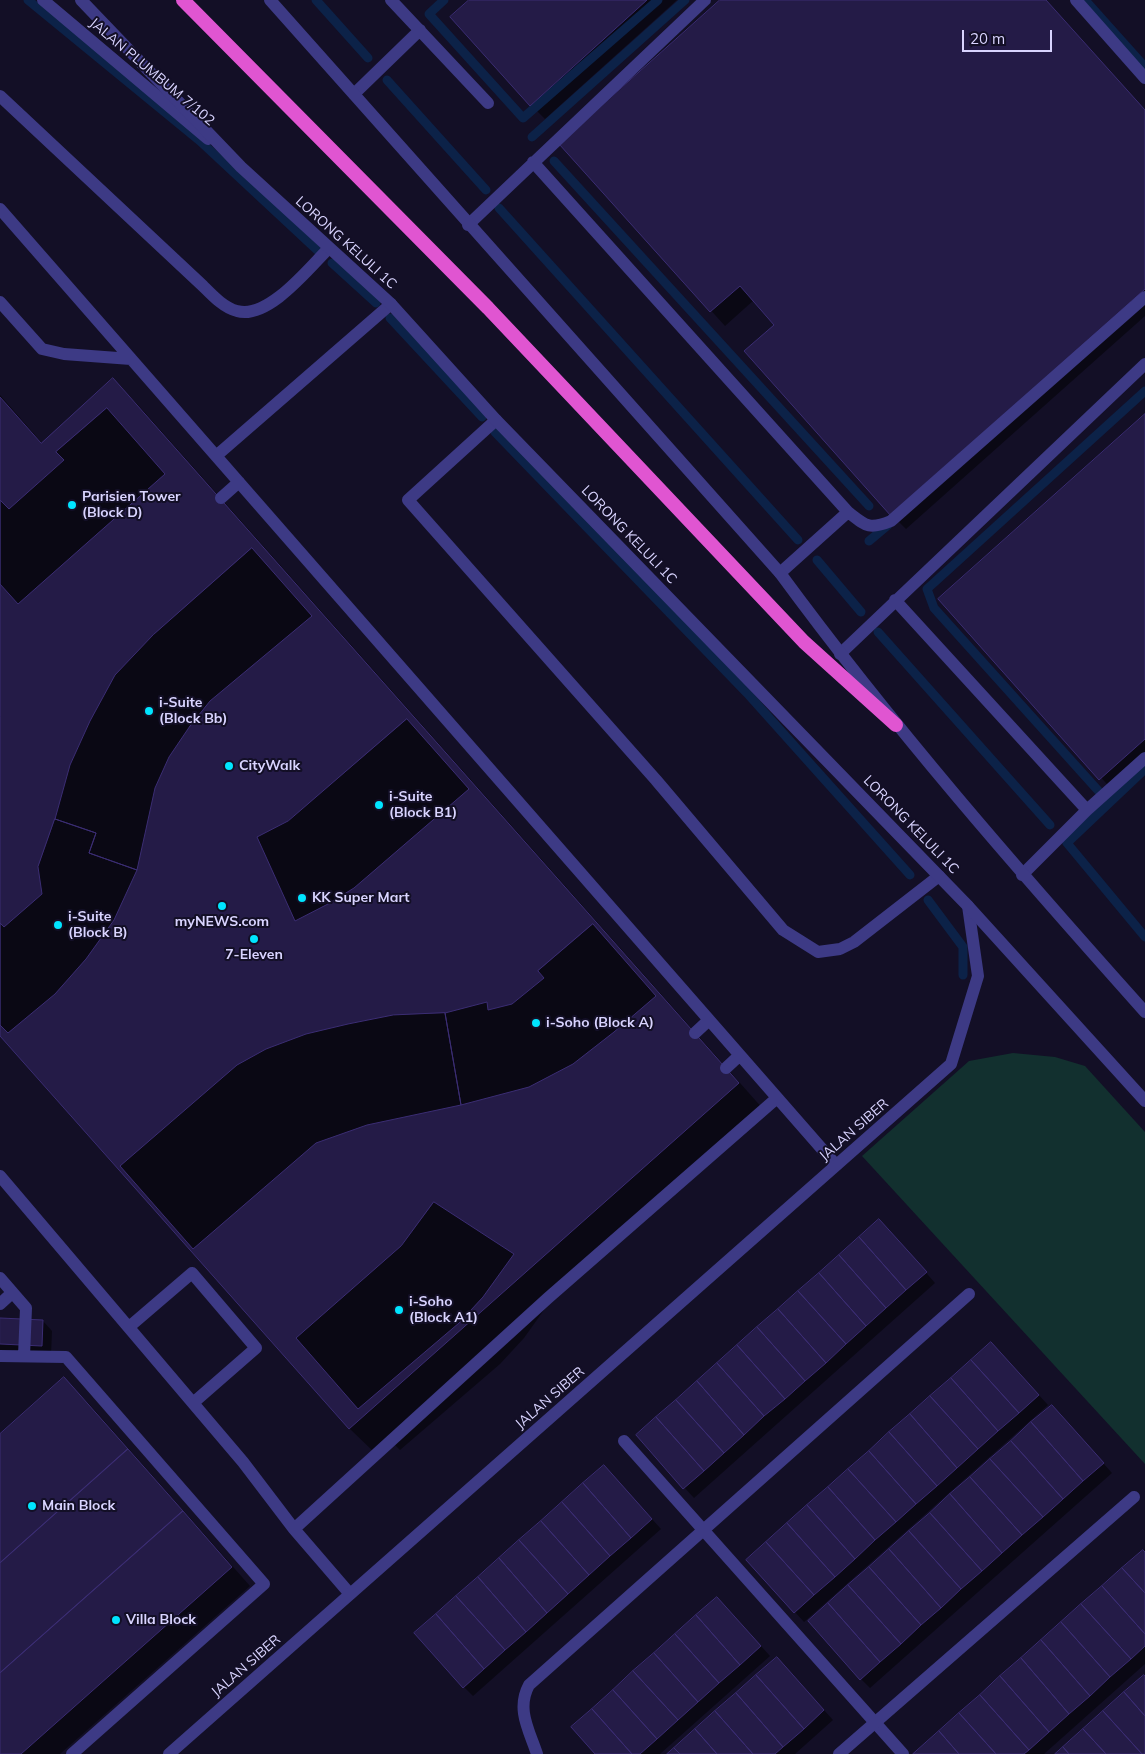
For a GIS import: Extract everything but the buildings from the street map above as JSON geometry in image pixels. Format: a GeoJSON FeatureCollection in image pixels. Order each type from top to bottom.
{"type":"FeatureCollection","features":[{"type":"Feature","properties":{"kind":"highway"},"geometry":{"type":"LineString","coordinates":[[183,0],[488,308],[804,642],[896,725]]}},
{"type":"Feature","properties":{"kind":"street","name":"JALAN PLUMBUM 7/102"},"geometry":{"type":"LineString","coordinates":[[43,0],[241,167]]}},
{"type":"Feature","properties":{"kind":"street","name":"LORONG KELULI 1C"},"geometry":{"type":"LineString","coordinates":[[80,0],[241,167],[391,304],[496,420],[940,876],[1145,1101]]}},
{"type":"Feature","properties":{"kind":"street"},"geometry":{"type":"LineString","coordinates":[[270,0],[468,225],[780,573],[896,725],[1022,875],[1145,1012]]}},
{"type":"Feature","properties":{"kind":"street"},"geometry":{"type":"LineString","coordinates":[[391,0],[488,103]]}},
{"type":"Feature","properties":{"kind":"street"},"geometry":{"type":"LineString","coordinates":[[468,225],[706,0]]}},
{"type":"Feature","properties":{"kind":"street"},"geometry":{"type":"LineString","coordinates":[[1076,0],[1145,78]]}},
{"type":"Feature","properties":{"kind":"street"},"geometry":{"type":"LineString","coordinates":[[354,94],[420,30]]}},
{"type":"Feature","properties":{"kind":"street"},"geometry":{"type":"LineString","coordinates":[[0,96],[203,286],[219,300],[237,311],[256,309],[277,300],[329,248]]}},
{"type":"Feature","properties":{"kind":"street"},"geometry":{"type":"LineString","coordinates":[[533,162],[848,512],[867,526],[877,527],[891,521],[1145,297]]}},
{"type":"Feature","properties":{"kind":"street"},"geometry":{"type":"LineString","coordinates":[[0,209],[836,1165]]}},
{"type":"Feature","properties":{"kind":"street"},"geometry":{"type":"LineString","coordinates":[[0,302],[42,349],[64,354],[131,359]]}},
{"type":"Feature","properties":{"kind":"street"},"geometry":{"type":"LineString","coordinates":[[216,456],[391,304]]}},
{"type":"Feature","properties":{"kind":"street"},"geometry":{"type":"LineString","coordinates":[[840,654],[1145,364]]}},
{"type":"Feature","properties":{"kind":"street"},"geometry":{"type":"LineString","coordinates":[[496,420],[408,500],[656,780],[783,930],[818,952],[840,950],[854,942],[940,876]]}},
{"type":"Feature","properties":{"kind":"street"},"geometry":{"type":"LineString","coordinates":[[220,498],[239,482]]}},
{"type":"Feature","properties":{"kind":"street"},"geometry":{"type":"LineString","coordinates":[[780,573],[848,512]]}},
{"type":"Feature","properties":{"kind":"street"},"geometry":{"type":"LineString","coordinates":[[895,600],[1086,810]]}},
{"type":"Feature","properties":{"kind":"street"},"geometry":{"type":"LineString","coordinates":[[1022,875],[1086,810],[1145,758]]}},
{"type":"Feature","properties":{"kind":"street","name":"JALAN SIBER"},"geometry":{"type":"LineString","coordinates":[[169,1754],[951,1064],[978,976],[968,906]]}},
{"type":"Feature","properties":{"kind":"street"},"geometry":{"type":"LineString","coordinates":[[695,1033],[709,1020]]}},
{"type":"Feature","properties":{"kind":"street"},"geometry":{"type":"LineString","coordinates":[[726,1068],[740,1055]]}},
{"type":"Feature","properties":{"kind":"street"},"geometry":{"type":"LineString","coordinates":[[294,1529],[548,1298],[777,1098]]}},
{"type":"Feature","properties":{"kind":"street"},"geometry":{"type":"LineString","coordinates":[[0,1176],[243,1462],[294,1529],[350,1594]]}},
{"type":"Feature","properties":{"kind":"street"},"geometry":{"type":"LineString","coordinates":[[129,1327],[192,1273],[256,1348],[193,1403]]}},
{"type":"Feature","properties":{"kind":"street"},"geometry":{"type":"LineString","coordinates":[[0,1278],[26,1308],[24,1356]]}},
{"type":"Feature","properties":{"kind":"street"},"geometry":{"type":"LineString","coordinates":[[0,1304],[12,1292]]}},
{"type":"Feature","properties":{"kind":"street"},"geometry":{"type":"LineString","coordinates":[[537,1754],[526,1721],[522,1698],[529,1685],[702,1529],[969,1294]]}},
{"type":"Feature","properties":{"kind":"street"},"geometry":{"type":"LineString","coordinates":[[0,1356],[66,1357],[264,1584],[72,1754]]}},
{"type":"Feature","properties":{"kind":"street"},"geometry":{"type":"LineString","coordinates":[[624,1441],[903,1754]]}},
{"type":"Feature","properties":{"kind":"street"},"geometry":{"type":"LineString","coordinates":[[839,1754],[1134,1497]]}},
{"type":"Feature","properties":{"kind":"green space"},"geometry":{"type":"Polygon","coordinates":[[[1013,1053],[1055,1057],[1085,1066],[1145,1132],[1145,1464],[862,1156],[969,1061],[1013,1053]]]}},
{"type":"Feature","properties":{"kind":"waterway"},"geometry":{"type":"LineString","coordinates":[[28,0],[200,141],[317,250]]}},
{"type":"Feature","properties":{"kind":"waterway"},"geometry":{"type":"LineString","coordinates":[[316,0],[368,58]]}},
{"type":"Feature","properties":{"kind":"waterway"},"geometry":{"type":"LineString","coordinates":[[444,0],[429,14],[523,118],[658,0]]}},
{"type":"Feature","properties":{"kind":"waterway"},"geometry":{"type":"LineString","coordinates":[[532,137],[685,0]]}},
{"type":"Feature","properties":{"kind":"waterway"},"geometry":{"type":"LineString","coordinates":[[1085,0],[1145,67]]}},
{"type":"Feature","properties":{"kind":"waterway"},"geometry":{"type":"LineString","coordinates":[[387,80],[486,190]]}},
{"type":"Feature","properties":{"kind":"waterway"},"geometry":{"type":"LineString","coordinates":[[554,161],[869,506]]}},
{"type":"Feature","properties":{"kind":"waterway"},"geometry":{"type":"LineString","coordinates":[[499,208],[798,540]]}},
{"type":"Feature","properties":{"kind":"waterway"},"geometry":{"type":"LineString","coordinates":[[332,263],[376,303]]}},
{"type":"Feature","properties":{"kind":"waterway"},"geometry":{"type":"LineString","coordinates":[[390,318],[482,417]]}},
{"type":"Feature","properties":{"kind":"waterway"},"geometry":{"type":"LineString","coordinates":[[1103,796],[934,608],[927,589],[1145,391]]}},
{"type":"Feature","properties":{"kind":"waterway"},"geometry":{"type":"LineString","coordinates":[[495,432],[747,693],[910,875]]}},
{"type":"Feature","properties":{"kind":"waterway"},"geometry":{"type":"LineString","coordinates":[[869,541],[888,525]]}},
{"type":"Feature","properties":{"kind":"waterway"},"geometry":{"type":"LineString","coordinates":[[817,560],[861,612]]}},
{"type":"Feature","properties":{"kind":"waterway"},"geometry":{"type":"LineString","coordinates":[[878,632],[1050,825]]}},
{"type":"Feature","properties":{"kind":"waterway"},"geometry":{"type":"LineString","coordinates":[[1145,769],[1067,843],[1145,937]]}},
{"type":"Feature","properties":{"kind":"waterway"},"geometry":{"type":"LineString","coordinates":[[928,900],[963,947],[963,975]]}},
{"type":"Feature","properties":{"kind":"place","name":"Parisien Tower (Block D)"},"geometry":{"type":"Point","coordinates":[72,505]}},
{"type":"Feature","properties":{"kind":"place","name":"i-Suite (Block Bb)"},"geometry":{"type":"Point","coordinates":[149,711]}},
{"type":"Feature","properties":{"kind":"place","name":"CityWalk"},"geometry":{"type":"Point","coordinates":[229,766]}},
{"type":"Feature","properties":{"kind":"place","name":"i-Suite (Block B1)"},"geometry":{"type":"Point","coordinates":[379,805]}},
{"type":"Feature","properties":{"kind":"place","name":"KK Super Mart"},"geometry":{"type":"Point","coordinates":[302,898]}},
{"type":"Feature","properties":{"kind":"place","name":"myNEWS.com"},"geometry":{"type":"Point","coordinates":[222,906]}},
{"type":"Feature","properties":{"kind":"place","name":"i-Suite (Block B)"},"geometry":{"type":"Point","coordinates":[58,925]}},
{"type":"Feature","properties":{"kind":"place","name":"7-Eleven"},"geometry":{"type":"Point","coordinates":[254,939]}},
{"type":"Feature","properties":{"kind":"place","name":"i-Soho (Block A)"},"geometry":{"type":"Point","coordinates":[536,1023]}},
{"type":"Feature","properties":{"kind":"place","name":"i-Soho (Block A1)"},"geometry":{"type":"Point","coordinates":[399,1310]}},
{"type":"Feature","properties":{"kind":"place","name":"Main Block"},"geometry":{"type":"Point","coordinates":[32,1506]}},
{"type":"Feature","properties":{"kind":"place","name":"Villa Block"},"geometry":{"type":"Point","coordinates":[116,1620]}}]}
